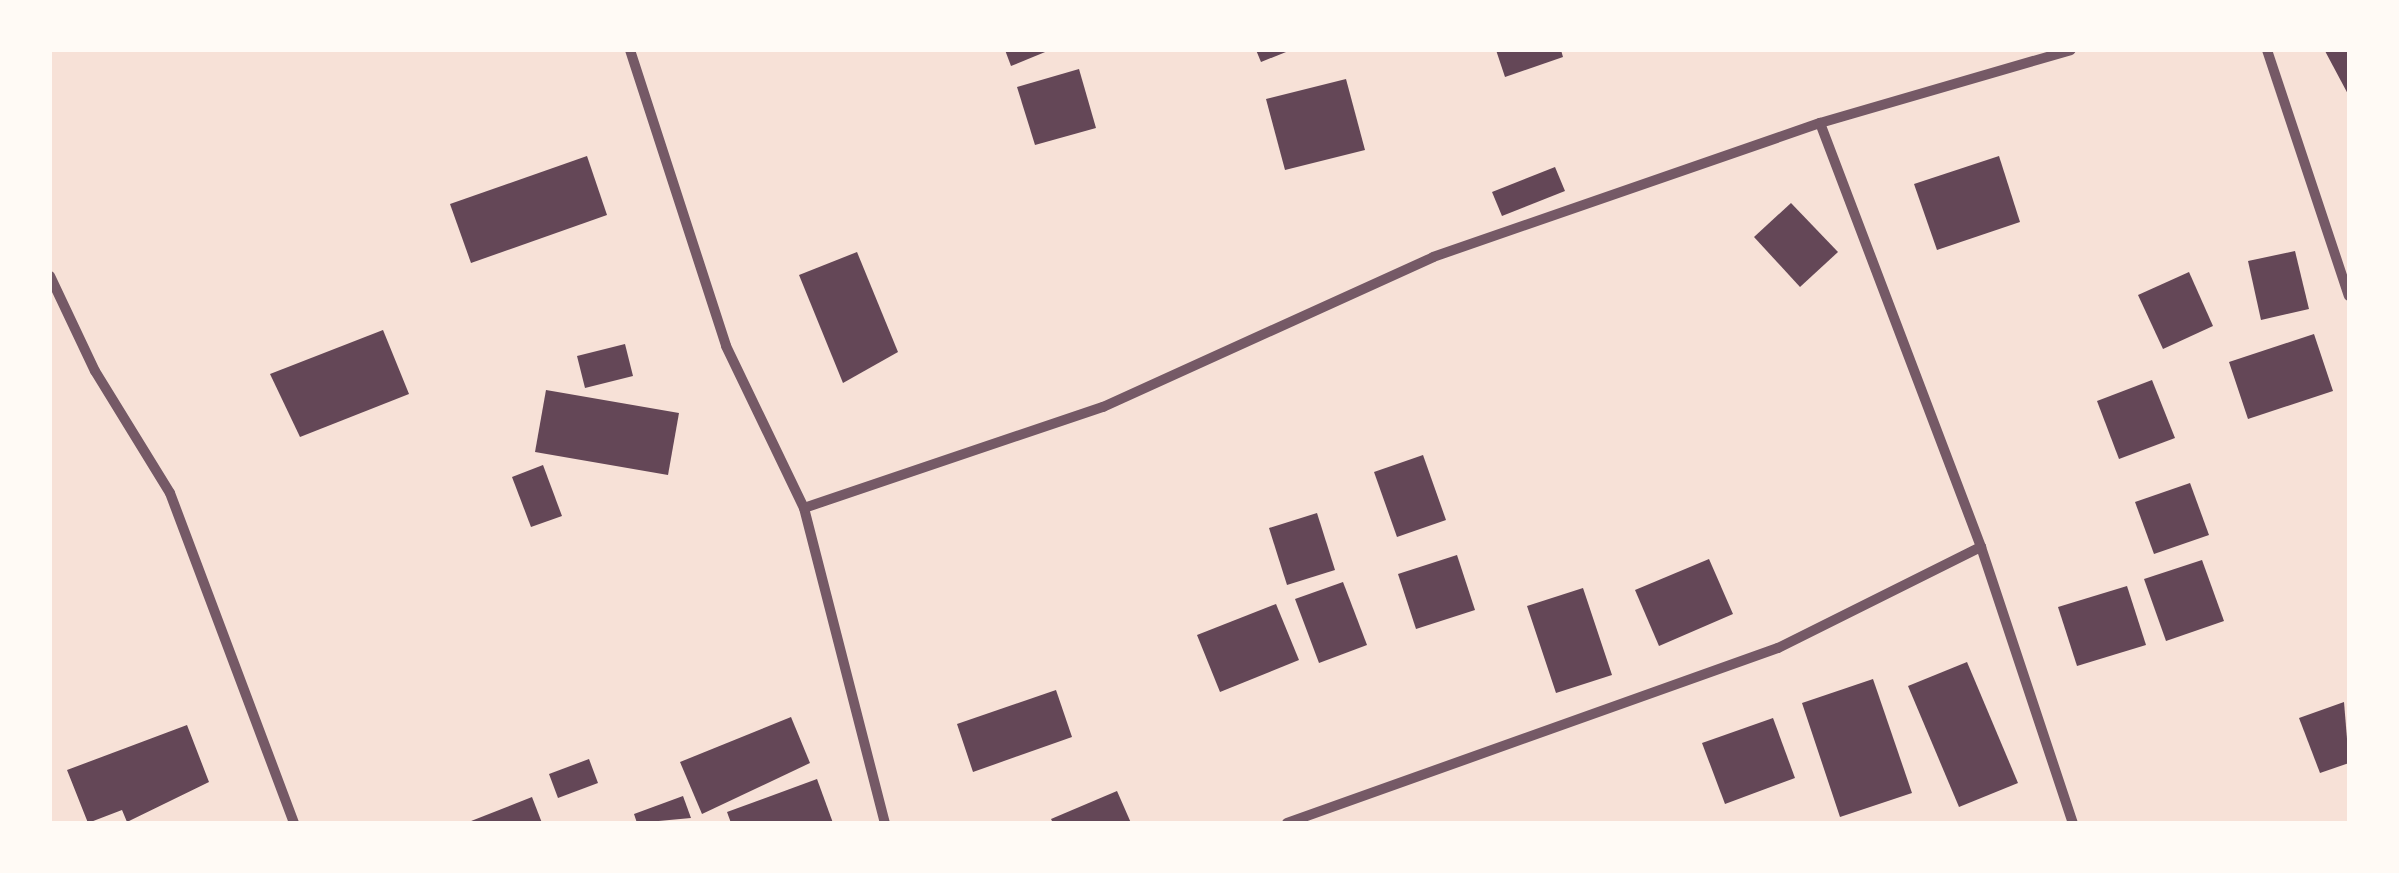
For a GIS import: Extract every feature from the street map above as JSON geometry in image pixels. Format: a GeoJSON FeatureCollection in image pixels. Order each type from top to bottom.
{"type":"FeatureCollection","features":[{"type":"Feature","properties":{"kind":"street"},"geometry":{"type":"LineString","coordinates":[[630,50],[726,346],[804,508],[884,823]]}},
{"type":"Feature","properties":{"kind":"street"},"geometry":{"type":"LineString","coordinates":[[804,508],[1104,407],[1433,257],[1820,124],[2071,50]]}},
{"type":"Feature","properties":{"kind":"street"},"geometry":{"type":"LineString","coordinates":[[2267,50],[2349,296]]}},
{"type":"Feature","properties":{"kind":"street"},"geometry":{"type":"LineString","coordinates":[[1820,124],[1980,547],[2073,823]]}},
{"type":"Feature","properties":{"kind":"street"},"geometry":{"type":"LineString","coordinates":[[50,276],[95,371],[170,493],[294,823]]}},
{"type":"Feature","properties":{"kind":"street"},"geometry":{"type":"LineString","coordinates":[[1287,823],[1778,648],[1980,547]]}},
{"type":"Feature","properties":{"kind":"building"},"geometry":{"type":"Polygon","coordinates":[[[1005,50],[1050,50],[1011,66],[1005,50]]]}},
{"type":"Feature","properties":{"kind":"building"},"geometry":{"type":"Polygon","coordinates":[[[1256,50],[1291,50],[1261,62],[1256,50]]]}},
{"type":"Feature","properties":{"kind":"building"},"geometry":{"type":"Polygon","coordinates":[[[1496,50],[1561,50],[1563,57],[1505,77],[1496,50]]]}},
{"type":"Feature","properties":{"kind":"building"},"geometry":{"type":"Polygon","coordinates":[[[2349,50],[2349,96],[2325,51],[2349,50]]]}},
{"type":"Feature","properties":{"kind":"building"},"geometry":{"type":"Polygon","coordinates":[[[1079,69],[1096,128],[1035,145],[1017,87],[1079,69]]]}},
{"type":"Feature","properties":{"kind":"building"},"geometry":{"type":"Polygon","coordinates":[[[1346,79],[1365,150],[1285,170],[1266,99],[1346,79]]]}},
{"type":"Feature","properties":{"kind":"building"},"geometry":{"type":"Polygon","coordinates":[[[587,156],[607,215],[471,263],[450,204],[587,156]]]}},
{"type":"Feature","properties":{"kind":"building"},"geometry":{"type":"Polygon","coordinates":[[[1999,156],[2020,222],[1937,250],[1914,184],[1999,156]]]}},
{"type":"Feature","properties":{"kind":"building"},"geometry":{"type":"Polygon","coordinates":[[[1555,167],[1565,191],[1502,216],[1492,192],[1555,167]]]}},
{"type":"Feature","properties":{"kind":"building"},"geometry":{"type":"Polygon","coordinates":[[[1791,203],[1838,252],[1800,287],[1754,237],[1791,203]]]}},
{"type":"Feature","properties":{"kind":"building"},"geometry":{"type":"Polygon","coordinates":[[[2295,251],[2309,309],[2261,320],[2248,261],[2295,251]]]}},
{"type":"Feature","properties":{"kind":"building"},"geometry":{"type":"Polygon","coordinates":[[[857,252],[898,352],[843,383],[799,275],[857,252]]]}},
{"type":"Feature","properties":{"kind":"building"},"geometry":{"type":"Polygon","coordinates":[[[2189,272],[2213,326],[2163,349],[2138,295],[2189,272]]]}},
{"type":"Feature","properties":{"kind":"building"},"geometry":{"type":"Polygon","coordinates":[[[383,330],[409,394],[300,437],[270,374],[383,330]]]}},
{"type":"Feature","properties":{"kind":"building"},"geometry":{"type":"Polygon","coordinates":[[[2314,334],[2333,391],[2248,419],[2229,362],[2314,334]]]}},
{"type":"Feature","properties":{"kind":"building"},"geometry":{"type":"Polygon","coordinates":[[[625,344],[633,376],[585,388],[577,356],[625,344]]]}},
{"type":"Feature","properties":{"kind":"building"},"geometry":{"type":"Polygon","coordinates":[[[2152,380],[2175,438],[2119,459],[2097,401],[2152,380]]]}},
{"type":"Feature","properties":{"kind":"building"},"geometry":{"type":"Polygon","coordinates":[[[546,390],[679,413],[668,475],[535,452],[546,390]]]}},
{"type":"Feature","properties":{"kind":"building"},"geometry":{"type":"Polygon","coordinates":[[[1423,455],[1446,520],[1397,537],[1374,472],[1423,455]]]}},
{"type":"Feature","properties":{"kind":"building"},"geometry":{"type":"Polygon","coordinates":[[[543,465],[562,516],[531,527],[512,477],[543,465]]]}},
{"type":"Feature","properties":{"kind":"building"},"geometry":{"type":"Polygon","coordinates":[[[2190,483],[2209,535],[2154,554],[2135,502],[2190,483]]]}},
{"type":"Feature","properties":{"kind":"building"},"geometry":{"type":"Polygon","coordinates":[[[1317,513],[1335,570],[1287,585],[1269,528],[1317,513]]]}},
{"type":"Feature","properties":{"kind":"building"},"geometry":{"type":"Polygon","coordinates":[[[1457,555],[1475,610],[1416,629],[1398,574],[1457,555]]]}},
{"type":"Feature","properties":{"kind":"building"},"geometry":{"type":"Polygon","coordinates":[[[1709,559],[1733,614],[1659,646],[1635,590],[1709,559]]]}},
{"type":"Feature","properties":{"kind":"building"},"geometry":{"type":"Polygon","coordinates":[[[2202,560],[2224,621],[2166,641],[2144,579],[2202,560]]]}},
{"type":"Feature","properties":{"kind":"building"},"geometry":{"type":"Polygon","coordinates":[[[1343,582],[1367,645],[1319,663],[1295,599],[1343,582]]]}},
{"type":"Feature","properties":{"kind":"building"},"geometry":{"type":"Polygon","coordinates":[[[2127,586],[2146,645],[2077,666],[2058,607],[2127,586]]]}},
{"type":"Feature","properties":{"kind":"building"},"geometry":{"type":"Polygon","coordinates":[[[1583,588],[1612,675],[1556,693],[1527,606],[1583,588]]]}},
{"type":"Feature","properties":{"kind":"building"},"geometry":{"type":"Polygon","coordinates":[[[1276,604],[1299,660],[1220,692],[1197,635],[1276,604]]]}},
{"type":"Feature","properties":{"kind":"building"},"geometry":{"type":"Polygon","coordinates":[[[1967,662],[2018,783],[1959,807],[1908,686],[1967,662]]]}},
{"type":"Feature","properties":{"kind":"building"},"geometry":{"type":"Polygon","coordinates":[[[1873,679],[1912,793],[1840,817],[1802,703],[1873,679]]]}},
{"type":"Feature","properties":{"kind":"building"},"geometry":{"type":"Polygon","coordinates":[[[1056,690],[1072,737],[973,772],[957,724],[1056,690]]]}},
{"type":"Feature","properties":{"kind":"building"},"geometry":{"type":"Polygon","coordinates":[[[2344,702],[2349,763],[2320,773],[2299,718],[2344,702]]]}},
{"type":"Feature","properties":{"kind":"building"},"geometry":{"type":"Polygon","coordinates":[[[791,717],[810,763],[702,814],[680,762],[791,717]]]}},
{"type":"Feature","properties":{"kind":"building"},"geometry":{"type":"Polygon","coordinates":[[[1773,718],[1795,778],[1725,804],[1702,743],[1773,718]]]}},
{"type":"Feature","properties":{"kind":"building"},"geometry":{"type":"Polygon","coordinates":[[[187,725],[209,782],[127,822],[122,810],[88,823],[67,770],[187,725]]]}},
{"type":"Feature","properties":{"kind":"building"},"geometry":{"type":"Polygon","coordinates":[[[589,759],[598,783],[558,798],[549,774],[589,759]]]}},
{"type":"Feature","properties":{"kind":"building"},"geometry":{"type":"Polygon","coordinates":[[[817,779],[833,823],[731,823],[727,812],[817,779]]]}},
{"type":"Feature","properties":{"kind":"building"},"geometry":{"type":"Polygon","coordinates":[[[1117,791],[1131,823],[1053,823],[1051,819],[1117,791]]]}},
{"type":"Feature","properties":{"kind":"building"},"geometry":{"type":"Polygon","coordinates":[[[683,796],[691,818],[637,823],[634,814],[683,796]]]}},
{"type":"Feature","properties":{"kind":"building"},"geometry":{"type":"Polygon","coordinates":[[[532,797],[542,823],[466,823],[532,797]]]}}]}
